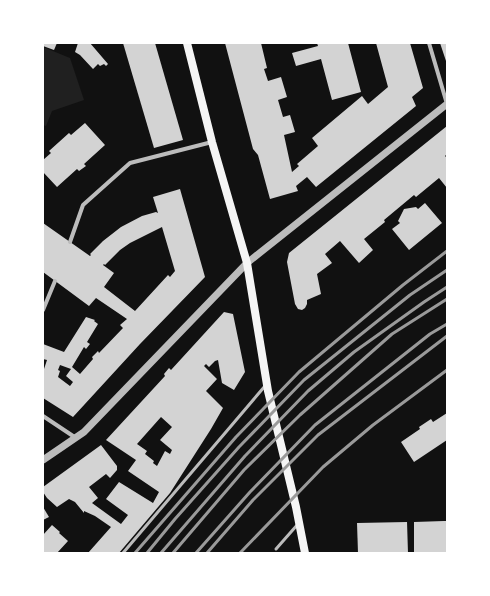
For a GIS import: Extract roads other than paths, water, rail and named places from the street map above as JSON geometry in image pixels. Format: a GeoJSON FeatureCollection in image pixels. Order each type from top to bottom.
{"type":"FeatureCollection","features":[{"type":"Feature","properties":{"kind":"main road"},"geometry":{"type":"LineString","coordinates":[[187,43],[212,142],[246,263],[268,383],[305,553]]}},
{"type":"Feature","properties":{"kind":"street"},"geometry":{"type":"LineString","coordinates":[[43,460],[84,432],[246,263],[447,104],[429,43]]}},
{"type":"Feature","properties":{"kind":"street"},"geometry":{"type":"LineString","coordinates":[[70,242],[83,205],[130,164],[212,142]]}},
{"type":"Feature","properties":{"kind":"street"},"geometry":{"type":"LineString","coordinates":[[43,310],[54,281]]}},
{"type":"Feature","properties":{"kind":"street"},"geometry":{"type":"LineString","coordinates":[[43,416],[76,438]]}},
{"type":"Feature","properties":{"kind":"lane"},"geometry":{"type":"LineString","coordinates":[[123,553],[268,383]]}},
{"type":"Feature","properties":{"kind":"lane"},"geometry":{"type":"LineString","coordinates":[[276,549],[299,522]]}},
{"type":"Feature","properties":{"kind":"railway"},"geometry":{"type":"LineString","coordinates":[[135,553],[236,437],[299,372],[403,285],[447,251]]}},
{"type":"Feature","properties":{"kind":"railway"},"geometry":{"type":"LineString","coordinates":[[147,553],[239,447],[304,380],[410,295],[447,270]]}},
{"type":"Feature","properties":{"kind":"railway"},"geometry":{"type":"LineString","coordinates":[[161,553],[245,456],[308,391],[354,352],[447,287]]}},
{"type":"Feature","properties":{"kind":"railway"},"geometry":{"type":"LineString","coordinates":[[173,553],[244,470],[300,415],[392,334],[447,299]]}},
{"type":"Feature","properties":{"kind":"railway"},"geometry":{"type":"LineString","coordinates":[[196,553],[250,492],[315,425],[430,334],[447,324]]}},
{"type":"Feature","properties":{"kind":"railway"},"geometry":{"type":"LineString","coordinates":[[207,553],[253,500],[318,435],[447,336]]}},
{"type":"Feature","properties":{"kind":"railway"},"geometry":{"type":"LineString","coordinates":[[240,553],[323,467],[373,425],[447,370]]}}]}
